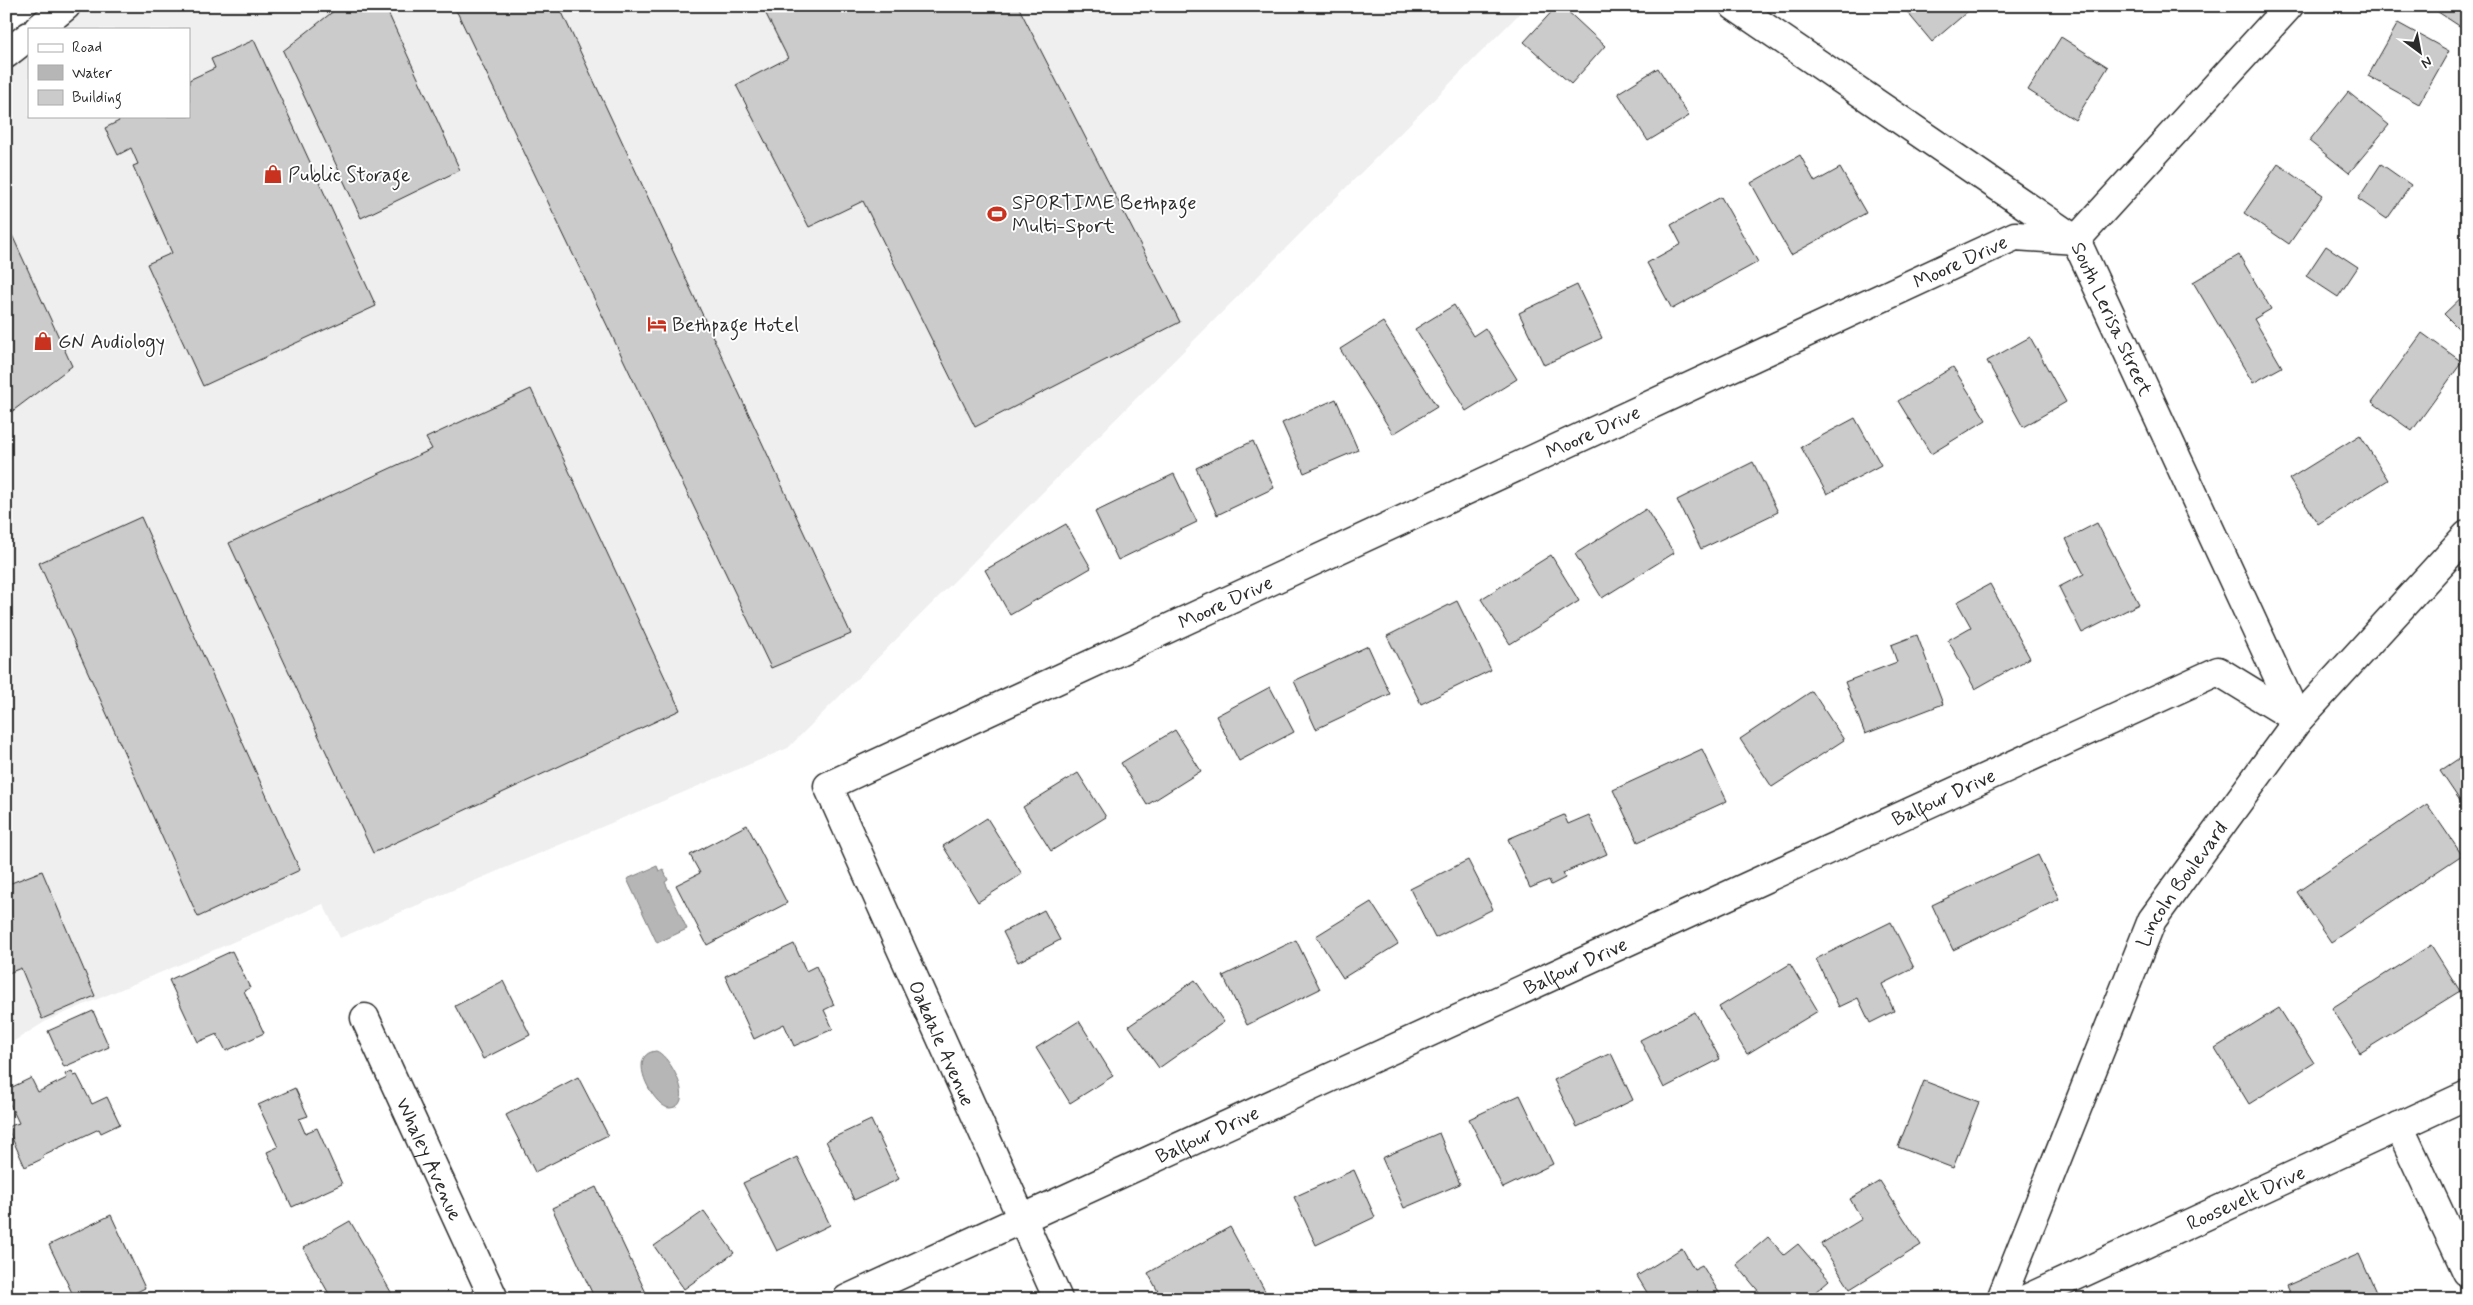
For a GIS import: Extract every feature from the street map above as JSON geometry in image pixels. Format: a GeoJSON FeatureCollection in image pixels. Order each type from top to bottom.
{"type":"FeatureCollection","features":[{"type":"Feature","properties":{"kind":"street"},"geometry":{"type":"LineString","coordinates":[[39,28],[66,6]]}},
{"type":"Feature","properties":{"kind":"street","name":"South Lerisa Street"},"geometry":{"type":"LineString","coordinates":[[1734,6],[2076,240],[2298,720]]}},
{"type":"Feature","properties":{"kind":"street"},"geometry":{"type":"LineString","coordinates":[[2076,240],[2289,6]]}},
{"type":"Feature","properties":{"kind":"street"},"geometry":{"type":"LineString","coordinates":[[6,54],[28,37]]}},
{"type":"Feature","properties":{"kind":"street","name":"Moore Drive"},"geometry":{"type":"LineString","coordinates":[[828,786],[2015,236],[2076,240]]}},
{"type":"Feature","properties":{"kind":"street","name":"Lincoln Boulevard"},"geometry":{"type":"LineString","coordinates":[[2001,1299],[2152,920],[2298,720],[2467,534]]}},
{"type":"Feature","properties":{"kind":"street","name":"Balfour Drive"},"geometry":{"type":"LineString","coordinates":[[847,1299],[2218,672],[2298,720]]}},
{"type":"Feature","properties":{"kind":"street","name":"Oakdale Avenue"},"geometry":{"type":"LineString","coordinates":[[828,786],[1058,1299]]}},
{"type":"Feature","properties":{"kind":"street","name":"Whaley Avenue"},"geometry":{"type":"LineString","coordinates":[[364,1018],[494,1299]]}},
{"type":"Feature","properties":{"kind":"street","name":"Roosevelt Drive"},"geometry":{"type":"LineString","coordinates":[[2026,1299],[2467,1095]]}},
{"type":"Feature","properties":{"kind":"street"},"geometry":{"type":"LineString","coordinates":[[2399,1126],[2467,1272]]}},
{"type":"Feature","properties":{"kind":"shaded area"},"geometry":{"type":"Polygon","coordinates":[[[89,6],[1527,6],[788,748],[340,938],[323,904],[48,1020],[6,1046],[6,71],[28,55],[28,118],[190,118],[190,28],[62,28],[89,6]]]}},
{"type":"Feature","properties":{"kind":"water"},"geometry":{"type":"Polygon","coordinates":[[[657,866],[659,871],[663,869],[668,880],[665,882],[687,929],[657,943],[627,879],[657,866]]]}},
{"type":"Feature","properties":{"kind":"water"},"geometry":{"type":"Polygon","coordinates":[[[656,1051],[668,1061],[674,1070],[681,1090],[681,1099],[678,1105],[670,1108],[657,1100],[645,1081],[642,1071],[643,1061],[647,1054],[656,1051]]]}},
{"type":"Feature","properties":{"kind":"building"},"geometry":{"type":"Polygon","coordinates":[[[340,6],[385,6],[460,170],[361,218],[283,51],[340,6]]]}},
{"type":"Feature","properties":{"kind":"building","name":"Bethpage Hotel"},"geometry":{"type":"Polygon","coordinates":[[[452,6],[559,6],[851,634],[771,668],[458,14],[452,6]]]}},
{"type":"Feature","properties":{"kind":"building","name":"SPORTIME Bethpage Multi-Sport"},"geometry":{"type":"Polygon","coordinates":[[[762,6],[1018,6],[1180,322],[975,427],[863,201],[809,227],[736,85],[788,58],[762,6]]]}},
{"type":"Feature","properties":{"kind":"building"},"geometry":{"type":"Polygon","coordinates":[[[1557,6],[1562,6],[1605,46],[1571,84],[1524,42],[1557,6]]]}},
{"type":"Feature","properties":{"kind":"building"},"geometry":{"type":"Polygon","coordinates":[[[1902,6],[1974,6],[1932,42],[1902,6]]]}},
{"type":"Feature","properties":{"kind":"building"},"geometry":{"type":"Polygon","coordinates":[[[2433,6],[2467,6],[2467,31],[2432,8],[2433,6]]]}},
{"type":"Feature","properties":{"kind":"building"},"geometry":{"type":"Polygon","coordinates":[[[2398,23],[2449,51],[2419,104],[2368,76],[2398,23]]]}},
{"type":"Feature","properties":{"kind":"building"},"geometry":{"type":"Polygon","coordinates":[[[2061,37],[2108,67],[2075,120],[2028,90],[2061,37]]]}},
{"type":"Feature","properties":{"kind":"building"},"geometry":{"type":"Polygon","coordinates":[[[254,40],[376,306],[203,386],[147,264],[172,253],[133,166],[138,164],[131,148],[118,155],[105,128],[119,121],[118,118],[190,118],[190,80],[215,68],[211,59],[254,40]]]}},
{"type":"Feature","properties":{"kind":"building"},"geometry":{"type":"Polygon","coordinates":[[[1658,68],[1689,116],[1648,141],[1618,93],[1658,68]]]}},
{"type":"Feature","properties":{"kind":"building"},"geometry":{"type":"Polygon","coordinates":[[[2348,92],[2389,125],[2349,173],[2309,141],[2348,92]]]}},
{"type":"Feature","properties":{"kind":"building"},"geometry":{"type":"Polygon","coordinates":[[[1800,155],[1815,182],[1840,168],[1866,213],[1791,255],[1751,183],[1800,155]]]}},
{"type":"Feature","properties":{"kind":"building"},"geometry":{"type":"Polygon","coordinates":[[[2278,164],[2323,195],[2289,244],[2244,213],[2278,164]]]}},
{"type":"Feature","properties":{"kind":"building"},"geometry":{"type":"Polygon","coordinates":[[[2381,164],[2411,185],[2387,219],[2358,199],[2381,164]]]}},
{"type":"Feature","properties":{"kind":"building"},"geometry":{"type":"Polygon","coordinates":[[[1721,197],[1758,262],[1672,309],[1647,263],[1681,244],[1671,225],[1721,197]]]}},
{"type":"Feature","properties":{"kind":"building"},"geometry":{"type":"Polygon","coordinates":[[[12,235],[72,366],[6,416],[6,239],[12,235]]]}},
{"type":"Feature","properties":{"kind":"building"},"geometry":{"type":"Polygon","coordinates":[[[2326,246],[2358,267],[2338,297],[2306,276],[2326,246]]]}},
{"type":"Feature","properties":{"kind":"building"},"geometry":{"type":"Polygon","coordinates":[[[2239,255],[2271,309],[2254,319],[2282,367],[2253,383],[2193,282],[2239,255]]]}},
{"type":"Feature","properties":{"kind":"building"},"geometry":{"type":"Polygon","coordinates":[[[1577,285],[1602,338],[1544,365],[1519,313],[1577,285]]]}},
{"type":"Feature","properties":{"kind":"building"},"geometry":{"type":"Polygon","coordinates":[[[2467,292],[2467,337],[2444,314],[2467,292]]]}},
{"type":"Feature","properties":{"kind":"building"},"geometry":{"type":"Polygon","coordinates":[[[1454,305],[1473,336],[1485,328],[1517,379],[1466,411],[1415,329],[1454,305]]]}},
{"type":"Feature","properties":{"kind":"building"},"geometry":{"type":"Polygon","coordinates":[[[1383,322],[1437,407],[1393,434],[1340,349],[1383,322]]]}},
{"type":"Feature","properties":{"kind":"building"},"geometry":{"type":"Polygon","coordinates":[[[2422,333],[2462,362],[2412,431],[2372,402],[2422,333]]]}},
{"type":"Feature","properties":{"kind":"building"},"geometry":{"type":"Polygon","coordinates":[[[2030,337],[2066,402],[2023,427],[1987,361],[2030,337]]]}},
{"type":"Feature","properties":{"kind":"building"},"geometry":{"type":"Polygon","coordinates":[[[1953,367],[1986,420],[1931,454],[1898,401],[1953,367]]]}},
{"type":"Feature","properties":{"kind":"building"},"geometry":{"type":"Polygon","coordinates":[[[531,389],[680,710],[373,853],[229,543],[432,449],[426,438],[531,389]]]}},
{"type":"Feature","properties":{"kind":"building"},"geometry":{"type":"Polygon","coordinates":[[[1336,399],[1358,450],[1304,473],[1282,423],[1336,399]]]}},
{"type":"Feature","properties":{"kind":"building"},"geometry":{"type":"Polygon","coordinates":[[[1855,418],[1881,465],[1827,494],[1801,447],[1855,418]]]}},
{"type":"Feature","properties":{"kind":"building"},"geometry":{"type":"Polygon","coordinates":[[[2360,435],[2388,480],[2318,524],[2289,479],[2360,435]]]}},
{"type":"Feature","properties":{"kind":"building"},"geometry":{"type":"Polygon","coordinates":[[[1253,441],[1274,488],[1217,515],[1196,468],[1253,441]]]}},
{"type":"Feature","properties":{"kind":"building"},"geometry":{"type":"Polygon","coordinates":[[[1753,462],[1778,512],[1701,549],[1677,500],[1753,462]]]}},
{"type":"Feature","properties":{"kind":"building"},"geometry":{"type":"Polygon","coordinates":[[[1174,474],[1197,522],[1118,560],[1095,512],[1174,474]]]}},
{"type":"Feature","properties":{"kind":"building"},"geometry":{"type":"Polygon","coordinates":[[[1646,509],[1674,553],[1602,598],[1575,554],[1646,509]]]}},
{"type":"Feature","properties":{"kind":"building"},"geometry":{"type":"Polygon","coordinates":[[[141,517],[300,870],[198,917],[39,563],[141,517]]]}},
{"type":"Feature","properties":{"kind":"building"},"geometry":{"type":"Polygon","coordinates":[[[2097,523],[2139,604],[2082,633],[2059,587],[2084,574],[2066,539],[2097,523]]]}},
{"type":"Feature","properties":{"kind":"building"},"geometry":{"type":"Polygon","coordinates":[[[1066,524],[1091,568],[1010,615],[985,570],[1066,524]]]}},
{"type":"Feature","properties":{"kind":"building"},"geometry":{"type":"Polygon","coordinates":[[[1551,555],[1579,601],[1510,644],[1481,599],[1551,555]]]}},
{"type":"Feature","properties":{"kind":"building"},"geometry":{"type":"Polygon","coordinates":[[[1990,584],[2030,658],[1975,689],[1948,640],[1971,627],[1957,602],[1990,584]]]}},
{"type":"Feature","properties":{"kind":"building"},"geometry":{"type":"Polygon","coordinates":[[[1457,601],[1491,670],[1421,704],[1387,636],[1457,601]]]}},
{"type":"Feature","properties":{"kind":"building"},"geometry":{"type":"Polygon","coordinates":[[[1917,635],[1943,704],[1865,734],[1845,682],[1897,662],[1891,645],[1917,635]]]}},
{"type":"Feature","properties":{"kind":"building"},"geometry":{"type":"Polygon","coordinates":[[[1368,646],[1390,694],[1316,729],[1294,681],[1368,646]]]}},
{"type":"Feature","properties":{"kind":"building"},"geometry":{"type":"Polygon","coordinates":[[[1270,687],[1294,732],[1239,761],[1216,716],[1270,687]]]}},
{"type":"Feature","properties":{"kind":"building"},"geometry":{"type":"Polygon","coordinates":[[[1812,691],[1844,740],[1772,787],[1740,739],[1812,691]]]}},
{"type":"Feature","properties":{"kind":"building"},"geometry":{"type":"Polygon","coordinates":[[[1175,730],[1201,771],[1147,805],[1121,763],[1175,730]]]}},
{"type":"Feature","properties":{"kind":"building"},"geometry":{"type":"Polygon","coordinates":[[[1702,749],[1727,801],[1638,842],[1613,790],[1702,749]]]}},
{"type":"Feature","properties":{"kind":"building"},"geometry":{"type":"Polygon","coordinates":[[[2467,753],[2467,811],[2440,771],[2467,753]]]}},
{"type":"Feature","properties":{"kind":"building"},"geometry":{"type":"Polygon","coordinates":[[[1078,773],[1106,817],[1051,851],[1023,807],[1078,773]]]}},
{"type":"Feature","properties":{"kind":"building"},"geometry":{"type":"Polygon","coordinates":[[[2427,804],[2462,855],[2331,942],[2297,892],[2427,804]]]}},
{"type":"Feature","properties":{"kind":"building"},"geometry":{"type":"Polygon","coordinates":[[[1564,815],[1568,824],[1589,815],[1607,854],[1563,873],[1565,878],[1551,885],[1549,880],[1530,888],[1508,839],[1564,815]]]}},
{"type":"Feature","properties":{"kind":"building"},"geometry":{"type":"Polygon","coordinates":[[[987,818],[1022,874],[978,902],[943,846],[987,818]]]}},
{"type":"Feature","properties":{"kind":"building"},"geometry":{"type":"Polygon","coordinates":[[[747,825],[787,903],[707,945],[676,885],[700,873],[690,855],[747,825]]]}},
{"type":"Feature","properties":{"kind":"building"},"geometry":{"type":"Polygon","coordinates":[[[2038,855],[2059,899],[1953,950],[1932,905],[2038,855]]]}},
{"type":"Feature","properties":{"kind":"building"},"geometry":{"type":"Polygon","coordinates":[[[1468,860],[1493,909],[1435,938],[1410,889],[1468,860]]]}},
{"type":"Feature","properties":{"kind":"building"},"geometry":{"type":"Polygon","coordinates":[[[42,871],[95,996],[42,1019],[21,968],[6,974],[6,949],[11,947],[6,936],[6,885],[42,871]]]}},
{"type":"Feature","properties":{"kind":"building"},"geometry":{"type":"Polygon","coordinates":[[[1371,902],[1398,944],[1343,978],[1316,936],[1371,902]]]}},
{"type":"Feature","properties":{"kind":"building"},"geometry":{"type":"Polygon","coordinates":[[[1044,910],[1060,940],[1018,962],[1003,932],[1044,910]]]}},
{"type":"Feature","properties":{"kind":"building"},"geometry":{"type":"Polygon","coordinates":[[[1891,922],[1914,968],[1882,984],[1894,1011],[1870,1023],[1858,998],[1839,1007],[1816,959],[1891,922]]]}},
{"type":"Feature","properties":{"kind":"building"},"geometry":{"type":"Polygon","coordinates":[[[1296,940],[1320,989],[1247,1025],[1223,976],[1296,940]]]}},
{"type":"Feature","properties":{"kind":"building"},"geometry":{"type":"Polygon","coordinates":[[[794,944],[806,971],[816,966],[834,1005],[824,1010],[833,1029],[794,1046],[784,1024],[754,1039],[725,976],[794,944]]]}},
{"type":"Feature","properties":{"kind":"building"},"geometry":{"type":"Polygon","coordinates":[[[2431,945],[2460,991],[2360,1053],[2332,1008],[2431,945]]]}},
{"type":"Feature","properties":{"kind":"building"},"geometry":{"type":"Polygon","coordinates":[[[232,951],[250,988],[244,991],[264,1033],[226,1051],[217,1034],[198,1042],[169,980],[232,951]]]}},
{"type":"Feature","properties":{"kind":"building"},"geometry":{"type":"Polygon","coordinates":[[[1790,964],[1818,1011],[1747,1054],[1719,1007],[1790,964]]]}},
{"type":"Feature","properties":{"kind":"building"},"geometry":{"type":"Polygon","coordinates":[[[1195,980],[1224,1022],[1159,1068],[1129,1026],[1195,980]]]}},
{"type":"Feature","properties":{"kind":"building"},"geometry":{"type":"Polygon","coordinates":[[[503,981],[530,1035],[483,1059],[455,1006],[503,981]]]}},
{"type":"Feature","properties":{"kind":"building"},"geometry":{"type":"Polygon","coordinates":[[[2279,1008],[2314,1063],[2249,1104],[2215,1048],[2279,1008]]]}},
{"type":"Feature","properties":{"kind":"building"},"geometry":{"type":"Polygon","coordinates":[[[93,1011],[109,1047],[64,1067],[48,1031],[93,1011]]]}},
{"type":"Feature","properties":{"kind":"building"},"geometry":{"type":"Polygon","coordinates":[[[1695,1012],[1720,1059],[1664,1088],[1640,1040],[1695,1012]]]}},
{"type":"Feature","properties":{"kind":"building"},"geometry":{"type":"Polygon","coordinates":[[[1079,1021],[1113,1076],[1070,1103],[1036,1048],[1079,1021]]]}},
{"type":"Feature","properties":{"kind":"building"},"geometry":{"type":"Polygon","coordinates":[[[1611,1053],[1633,1100],[1577,1127],[1554,1080],[1611,1053]]]}},
{"type":"Feature","properties":{"kind":"building"},"geometry":{"type":"Polygon","coordinates":[[[72,1071],[74,1076],[77,1075],[92,1104],[107,1097],[120,1124],[101,1133],[99,1129],[43,1155],[44,1158],[25,1167],[7,1127],[19,1123],[6,1096],[6,1090],[31,1078],[38,1092],[67,1078],[65,1074],[72,1071]]]}},
{"type":"Feature","properties":{"kind":"building"},"geometry":{"type":"Polygon","coordinates":[[[578,1077],[608,1135],[535,1172],[506,1115],[578,1077]]]}},
{"type":"Feature","properties":{"kind":"building"},"geometry":{"type":"Polygon","coordinates":[[[1924,1081],[1979,1102],[1953,1168],[1898,1147],[1924,1081]]]}},
{"type":"Feature","properties":{"kind":"building"},"geometry":{"type":"Polygon","coordinates":[[[295,1088],[308,1116],[299,1119],[305,1133],[317,1128],[342,1184],[292,1207],[267,1152],[278,1147],[258,1105],[295,1088]]]}},
{"type":"Feature","properties":{"kind":"building"},"geometry":{"type":"Polygon","coordinates":[[[1520,1095],[1553,1164],[1503,1188],[1469,1119],[1520,1095]]]}},
{"type":"Feature","properties":{"kind":"building"},"geometry":{"type":"Polygon","coordinates":[[[871,1120],[899,1179],[854,1200],[826,1141],[871,1120]]]}},
{"type":"Feature","properties":{"kind":"building"},"geometry":{"type":"Polygon","coordinates":[[[1439,1133],[1460,1184],[1404,1208],[1382,1158],[1439,1133]]]}},
{"type":"Feature","properties":{"kind":"building"},"geometry":{"type":"Polygon","coordinates":[[[797,1157],[830,1225],[777,1251],[743,1183],[797,1157]]]}},
{"type":"Feature","properties":{"kind":"building"},"geometry":{"type":"Polygon","coordinates":[[[1354,1170],[1375,1217],[1316,1245],[1294,1197],[1354,1170]]]}},
{"type":"Feature","properties":{"kind":"building"},"geometry":{"type":"Polygon","coordinates":[[[1880,1181],[1921,1245],[1850,1289],[1821,1244],[1862,1219],[1850,1199],[1880,1181]]]}},
{"type":"Feature","properties":{"kind":"building"},"geometry":{"type":"Polygon","coordinates":[[[596,1187],[648,1297],[643,1299],[595,1299],[552,1208],[596,1187]]]}},
{"type":"Feature","properties":{"kind":"building"},"geometry":{"type":"Polygon","coordinates":[[[704,1211],[734,1253],[684,1289],[654,1246],[704,1211]]]}},
{"type":"Feature","properties":{"kind":"building"},"geometry":{"type":"Polygon","coordinates":[[[111,1215],[145,1288],[123,1299],[75,1299],[49,1245],[111,1215]]]}},
{"type":"Feature","properties":{"kind":"building"},"geometry":{"type":"Polygon","coordinates":[[[350,1221],[395,1299],[332,1299],[303,1248],[350,1221]]]}},
{"type":"Feature","properties":{"kind":"building"},"geometry":{"type":"Polygon","coordinates":[[[1230,1227],[1265,1291],[1251,1299],[1162,1299],[1148,1273],[1230,1227]]]}},
{"type":"Feature","properties":{"kind":"building"},"geometry":{"type":"Polygon","coordinates":[[[1768,1237],[1784,1255],[1798,1244],[1829,1280],[1807,1299],[1765,1299],[1736,1264],[1768,1237]]]}},
{"type":"Feature","properties":{"kind":"building"},"geometry":{"type":"Polygon","coordinates":[[[1682,1248],[1694,1269],[1702,1265],[1723,1299],[1651,1299],[1637,1276],[1682,1248]]]}},
{"type":"Feature","properties":{"kind":"building"},"geometry":{"type":"Polygon","coordinates":[[[2359,1254],[2379,1299],[2292,1299],[2286,1286],[2359,1254]]]}},
{"type":"Feature","properties":{"kind":"place","name":"Public Storage"},"geometry":{"type":"Point","coordinates":[273,174]}},
{"type":"Feature","properties":{"kind":"place","name":"SPORTIME Bethpage Multi-Sport"},"geometry":{"type":"Point","coordinates":[997,214]}},
{"type":"Feature","properties":{"kind":"place","name":"Bethpage Hotel"},"geometry":{"type":"Point","coordinates":[657,324]}},
{"type":"Feature","properties":{"kind":"place","name":"GN Audiology"},"geometry":{"type":"Point","coordinates":[43,341]}}]}
